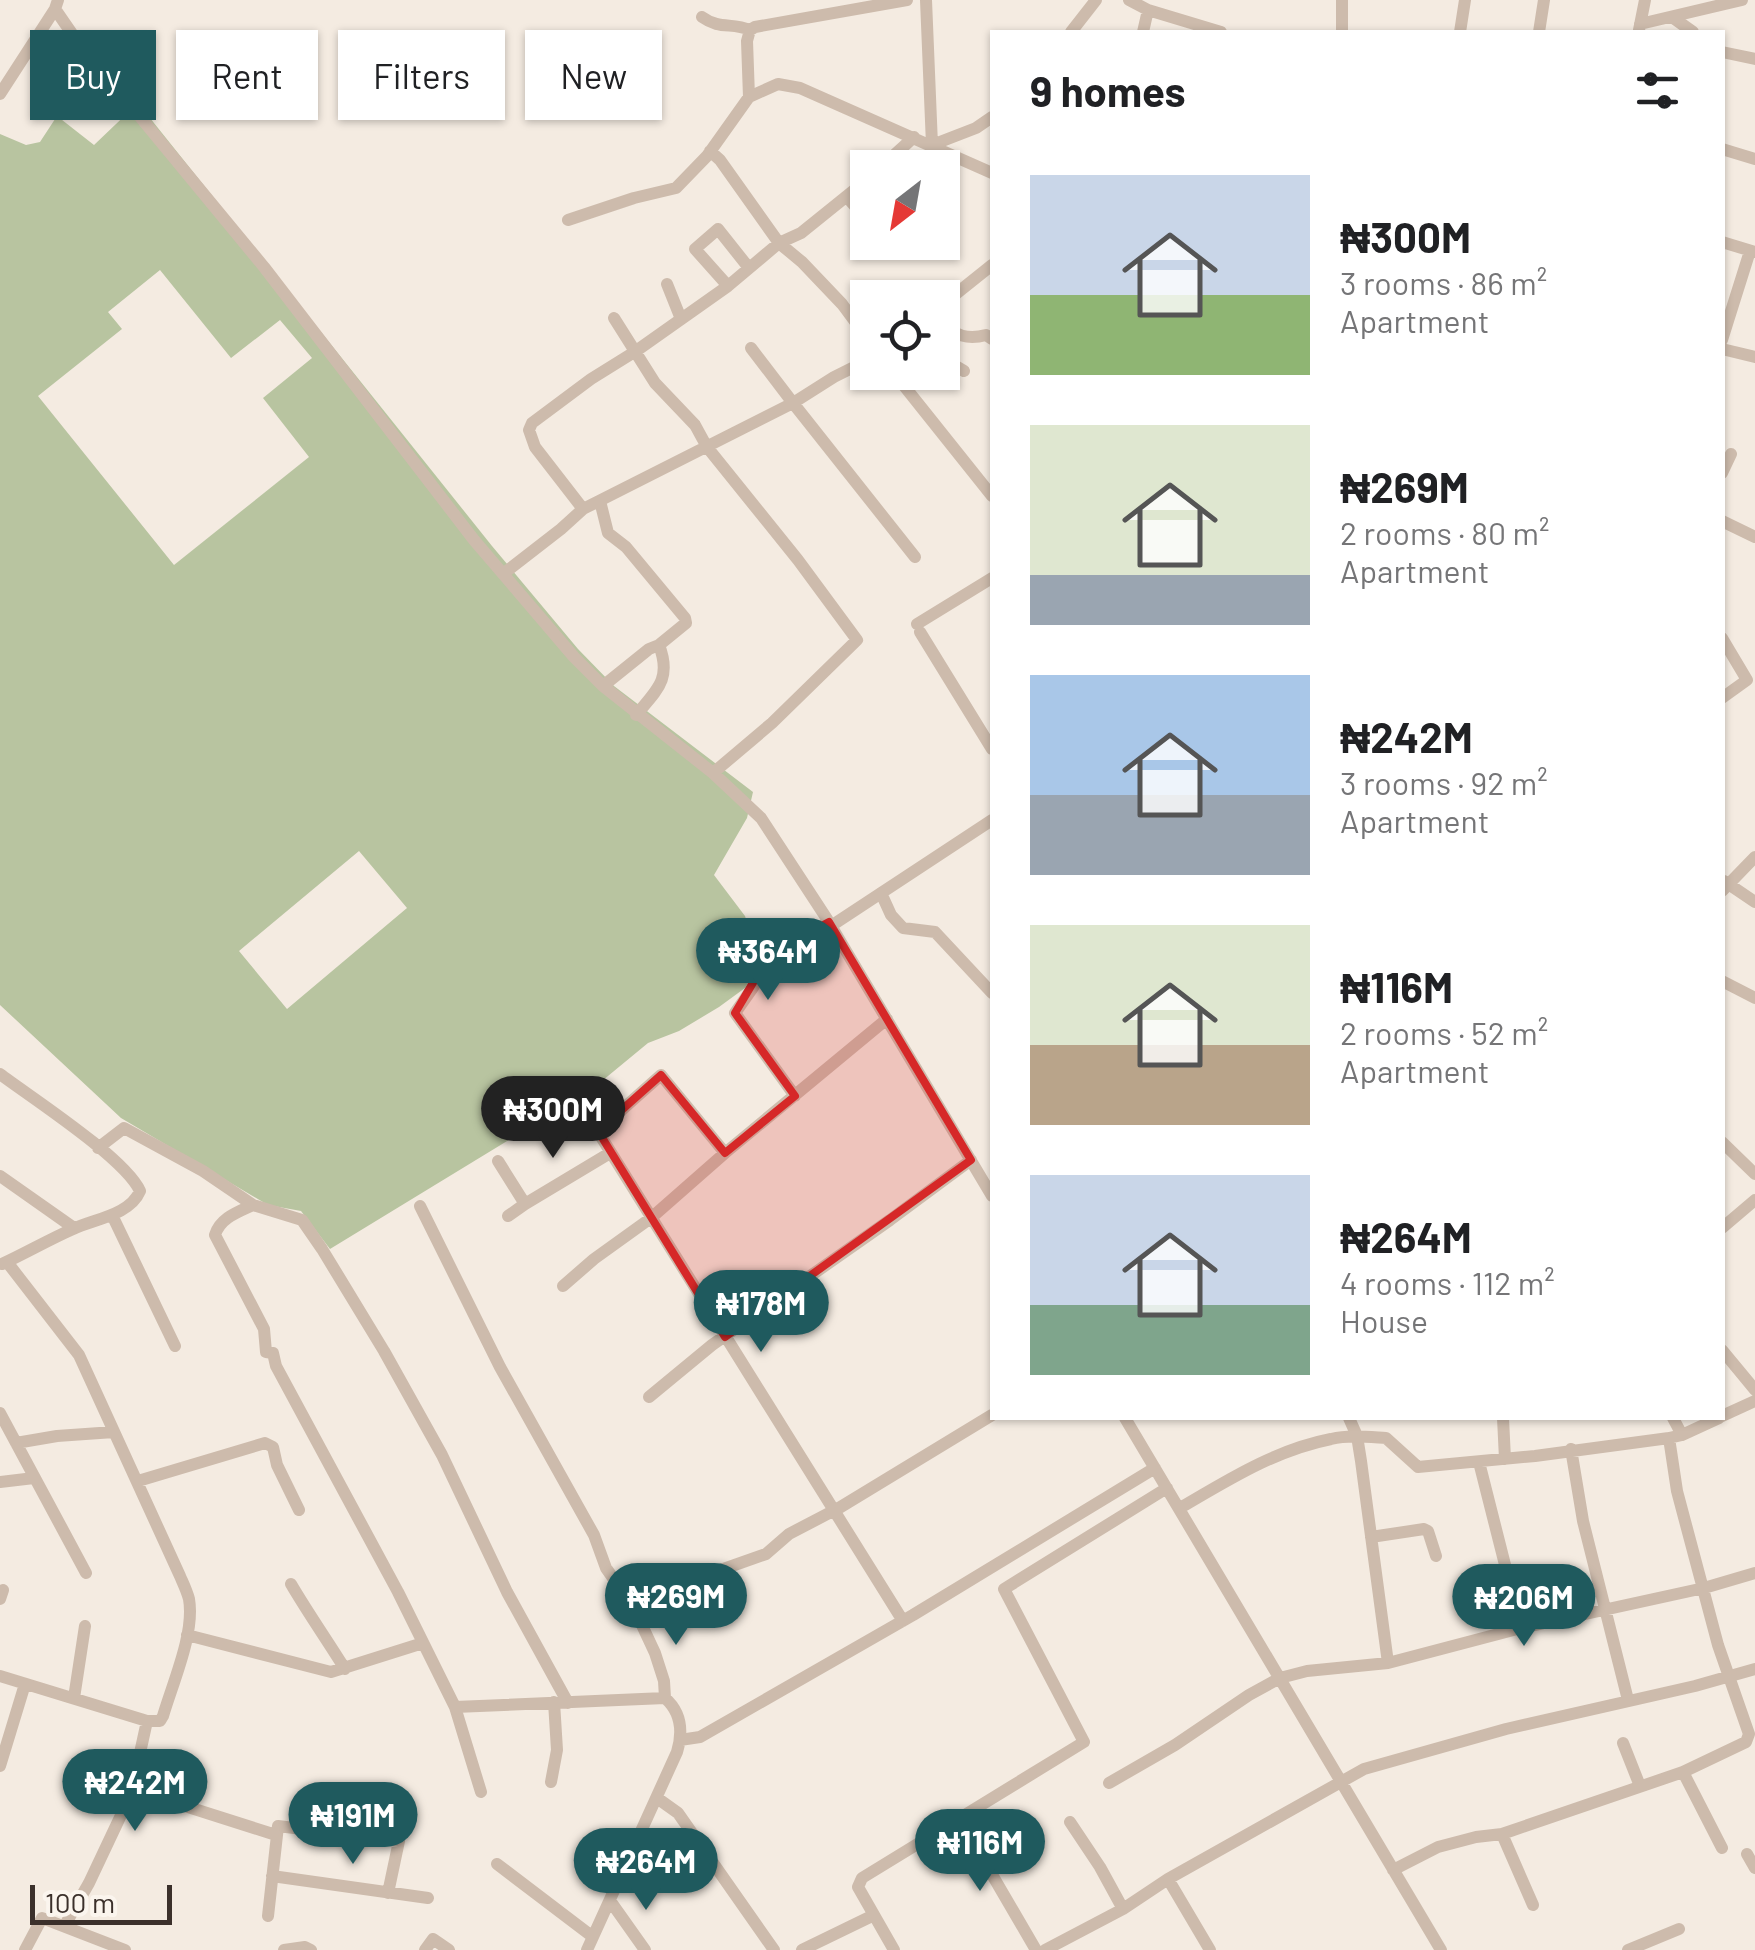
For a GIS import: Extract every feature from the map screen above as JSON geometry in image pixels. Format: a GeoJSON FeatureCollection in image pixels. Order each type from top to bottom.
{"type":"FeatureCollection","features":[{"type":"Feature","properties":{"kind":"street"},"geometry":{"type":"LineString","coordinates":[[748,96],[747,41],[754,27],[907,0]]}},
{"type":"Feature","properties":{"kind":"street"},"geometry":{"type":"LineString","coordinates":[[926,0],[932,145]]}},
{"type":"Feature","properties":{"kind":"street"},"geometry":{"type":"LineString","coordinates":[[1073,30],[1096,0]]}},
{"type":"Feature","properties":{"kind":"street"},"geometry":{"type":"LineString","coordinates":[[1129,0],[1148,10],[1213,30]]}},
{"type":"Feature","properties":{"kind":"street"},"geometry":{"type":"LineString","coordinates":[[1342,0],[1342,30]]}},
{"type":"Feature","properties":{"kind":"street"},"geometry":{"type":"LineString","coordinates":[[1460,30],[1465,0]]}},
{"type":"Feature","properties":{"kind":"street"},"geometry":{"type":"LineString","coordinates":[[1538,30],[1544,0]]}},
{"type":"Feature","properties":{"kind":"street"},"geometry":{"type":"LineString","coordinates":[[1645,0],[1640,28],[1685,27],[1742,0]]}},
{"type":"Feature","properties":{"kind":"street"},"geometry":{"type":"LineString","coordinates":[[0,94],[56,5],[75,38],[264,267],[503,574],[574,657],[602,686],[713,773],[762,818],[990,1193]]}},
{"type":"Feature","properties":{"kind":"street"},"geometry":{"type":"LineString","coordinates":[[1143,30],[1148,10]]}},
{"type":"Feature","properties":{"kind":"street"},"geometry":{"type":"LineString","coordinates":[[702,17],[716,26],[742,26],[750,30]]}},
{"type":"Feature","properties":{"kind":"street"},"geometry":{"type":"LineString","coordinates":[[1725,53],[1755,59]]}},
{"type":"Feature","properties":{"kind":"street"},"geometry":{"type":"LineString","coordinates":[[568,220],[670,190],[697,168],[748,96],[785,84],[990,172]]}},
{"type":"Feature","properties":{"kind":"street"},"geometry":{"type":"LineString","coordinates":[[932,145],[990,118]]}},
{"type":"Feature","properties":{"kind":"street"},"geometry":{"type":"LineString","coordinates":[[900,150],[914,137]]}},
{"type":"Feature","properties":{"kind":"street"},"geometry":{"type":"LineString","coordinates":[[710,150],[779,242],[850,315]]}},
{"type":"Feature","properties":{"kind":"street"},"geometry":{"type":"LineString","coordinates":[[1725,150],[1755,159]]}},
{"type":"Feature","properties":{"kind":"street"},"geometry":{"type":"LineString","coordinates":[[583,510],[535,447],[530,427],[591,378],[728,286],[779,242],[801,234],[850,194]]}},
{"type":"Feature","properties":{"kind":"street"},"geometry":{"type":"LineString","coordinates":[[847,197],[850,200]]}},
{"type":"Feature","properties":{"kind":"street"},"geometry":{"type":"LineString","coordinates":[[728,286],[695,249],[718,229],[749,268]]}},
{"type":"Feature","properties":{"kind":"street"},"geometry":{"type":"LineString","coordinates":[[1725,243],[1753,251],[1725,331]]}},
{"type":"Feature","properties":{"kind":"street"},"geometry":{"type":"LineString","coordinates":[[960,291],[990,267]]}},
{"type":"Feature","properties":{"kind":"street"},"geometry":{"type":"LineString","coordinates":[[667,284],[681,319]]}},
{"type":"Feature","properties":{"kind":"street"},"geometry":{"type":"LineString","coordinates":[[614,318],[655,384],[696,426],[707,447],[857,640],[772,723],[713,773]]}},
{"type":"Feature","properties":{"kind":"street"},"geometry":{"type":"LineString","coordinates":[[960,336],[990,338]]}},
{"type":"Feature","properties":{"kind":"street"},"geometry":{"type":"LineString","coordinates":[[752,348],[915,557]]}},
{"type":"Feature","properties":{"kind":"street"},"geometry":{"type":"LineString","coordinates":[[1725,350],[1755,356]]}},
{"type":"Feature","properties":{"kind":"street"},"geometry":{"type":"LineString","coordinates":[[960,369],[964,372]]}},
{"type":"Feature","properties":{"kind":"street"},"geometry":{"type":"LineString","coordinates":[[503,574],[600,500],[792,404],[850,370]]}},
{"type":"Feature","properties":{"kind":"street"},"geometry":{"type":"LineString","coordinates":[[907,390],[990,493]]}},
{"type":"Feature","properties":{"kind":"street"},"geometry":{"type":"LineString","coordinates":[[1725,467],[1731,454]]}},
{"type":"Feature","properties":{"kind":"street"},"geometry":{"type":"LineString","coordinates":[[600,500],[608,533],[626,548],[686,622],[602,686]]}},
{"type":"Feature","properties":{"kind":"street"},"geometry":{"type":"LineString","coordinates":[[1725,522],[1755,537]]}},
{"type":"Feature","properties":{"kind":"street"},"geometry":{"type":"LineString","coordinates":[[990,579],[919,628],[990,746]]}},
{"type":"Feature","properties":{"kind":"street"},"geometry":{"type":"LineString","coordinates":[[1725,643],[1747,680],[1725,696]]}},
{"type":"Feature","properties":{"kind":"street"},"geometry":{"type":"LineString","coordinates":[[636,714],[661,685],[665,674],[660,645]]}},
{"type":"Feature","properties":{"kind":"street"},"geometry":{"type":"LineString","coordinates":[[795,1096],[736,1013],[770,954],[830,924],[990,821]]}},
{"type":"Feature","properties":{"kind":"street"},"geometry":{"type":"LineString","coordinates":[[1725,884],[1755,857]]}},
{"type":"Feature","properties":{"kind":"street"},"geometry":{"type":"LineString","coordinates":[[1725,886],[1755,902]]}},
{"type":"Feature","properties":{"kind":"street"},"geometry":{"type":"LineString","coordinates":[[880,892],[891,915],[903,928],[934,932],[990,991]]}},
{"type":"Feature","properties":{"kind":"street"},"geometry":{"type":"LineString","coordinates":[[1725,983],[1755,998]]}},
{"type":"Feature","properties":{"kind":"street"},"geometry":{"type":"LineString","coordinates":[[563,1286],[652,1218],[724,1152],[887,1019]]}},
{"type":"Feature","properties":{"kind":"street"},"geometry":{"type":"LineString","coordinates":[[0,1074],[98,1148],[140,1191],[112,1215],[74,1228],[4,1263],[79,1355],[188,1597],[187,1635],[160,1722],[0,1676]]}},
{"type":"Feature","properties":{"kind":"street"},"geometry":{"type":"LineString","coordinates":[[598,1131],[661,1075],[724,1152]]}},
{"type":"Feature","properties":{"kind":"street"},"geometry":{"type":"LineString","coordinates":[[584,1111],[902,1622]]}},
{"type":"Feature","properties":{"kind":"street"},"geometry":{"type":"LineString","coordinates":[[98,1148],[124,1128],[202,1170],[253,1205],[302,1220],[384,1350],[442,1455],[561,1703],[550,1782]]}},
{"type":"Feature","properties":{"kind":"street"},"geometry":{"type":"LineString","coordinates":[[1725,1145],[1755,1174]]}},
{"type":"Feature","properties":{"kind":"street"},"geometry":{"type":"LineString","coordinates":[[508,1216],[610,1153]]}},
{"type":"Feature","properties":{"kind":"street"},"geometry":{"type":"LineString","coordinates":[[650,1397],[725,1336],[971,1160]]}},
{"type":"Feature","properties":{"kind":"street"},"geometry":{"type":"LineString","coordinates":[[498,1161],[525,1204]]}},
{"type":"Feature","properties":{"kind":"street"},"geometry":{"type":"LineString","coordinates":[[0,1176],[74,1228]]}},
{"type":"Feature","properties":{"kind":"street"},"geometry":{"type":"LineString","coordinates":[[1725,1225],[1755,1200]]}},
{"type":"Feature","properties":{"kind":"street"},"geometry":{"type":"LineString","coordinates":[[253,1205],[226,1219],[216,1236],[264,1328],[266,1352],[273,1353],[276,1366],[455,1708],[481,1792]]}},
{"type":"Feature","properties":{"kind":"street"},"geometry":{"type":"LineString","coordinates":[[420,1206],[500,1367],[594,1535],[606,1568],[634,1608],[655,1653],[665,1698]]}},
{"type":"Feature","properties":{"kind":"street"},"geometry":{"type":"LineString","coordinates":[[112,1215],[175,1346]]}},
{"type":"Feature","properties":{"kind":"street"},"geometry":{"type":"LineString","coordinates":[[1725,1354],[1755,1390]]}},
{"type":"Feature","properties":{"kind":"street"},"geometry":{"type":"LineString","coordinates":[[1725,1415],[1755,1401]]}},
{"type":"Feature","properties":{"kind":"street"},"geometry":{"type":"LineString","coordinates":[[0,1413],[86,1573]]}},
{"type":"Feature","properties":{"kind":"street"},"geometry":{"type":"LineString","coordinates":[[634,1608],[766,1554],[789,1534],[990,1416]]}},
{"type":"Feature","properties":{"kind":"street"},"geometry":{"type":"LineString","coordinates":[[1126,1420],[1441,1950]]}},
{"type":"Feature","properties":{"kind":"street"},"geometry":{"type":"LineString","coordinates":[[1350,1420],[1357,1436],[1388,1663]]}},
{"type":"Feature","properties":{"kind":"street"},"geometry":{"type":"LineString","coordinates":[[1503,1420],[1504,1459]]}},
{"type":"Feature","properties":{"kind":"street"},"geometry":{"type":"LineString","coordinates":[[1394,1870],[1438,1847],[1502,1834],[1683,1772],[1742,1745],[1748,1738],[1677,1491],[1673,1420]]}},
{"type":"Feature","properties":{"kind":"street"},"geometry":{"type":"LineString","coordinates":[[1180,1508],[1243,1470],[1332,1438],[1386,1438],[1418,1467],[1675,1436],[1714,1420]]}},
{"type":"Feature","properties":{"kind":"street"},"geometry":{"type":"LineString","coordinates":[[16,1444],[114,1432]]}},
{"type":"Feature","properties":{"kind":"street"},"geometry":{"type":"LineString","coordinates":[[138,1481],[265,1443],[273,1447],[277,1465],[299,1510]]}},
{"type":"Feature","properties":{"kind":"street"},"geometry":{"type":"LineString","coordinates":[[1571,1449],[1584,1521],[1628,1700]]}},
{"type":"Feature","properties":{"kind":"street"},"geometry":{"type":"LineString","coordinates":[[1479,1462],[1520,1628]]}},
{"type":"Feature","properties":{"kind":"street"},"geometry":{"type":"LineString","coordinates":[[680,1740],[700,1737],[902,1622],[1156,1468]]}},
{"type":"Feature","properties":{"kind":"street"},"geometry":{"type":"LineString","coordinates":[[0,1482],[34,1478]]}},
{"type":"Feature","properties":{"kind":"street"},"geometry":{"type":"LineString","coordinates":[[894,1950],[858,1887],[862,1878],[1084,1742],[1004,1589],[1167,1488]]}},
{"type":"Feature","properties":{"kind":"street"},"geometry":{"type":"LineString","coordinates":[[1371,1537],[1424,1529],[1430,1535],[1436,1556]]}},
{"type":"Feature","properties":{"kind":"street"},"geometry":{"type":"LineString","coordinates":[[1109,1784],[1280,1678],[1307,1671],[1388,1663],[1520,1628],[1704,1588],[1755,1572]]}},
{"type":"Feature","properties":{"kind":"street"},"geometry":{"type":"LineString","coordinates":[[291,1584],[344,1669]]}},
{"type":"Feature","properties":{"kind":"street"},"geometry":{"type":"LineString","coordinates":[[74,1698],[85,1626]]}},
{"type":"Feature","properties":{"kind":"street"},"geometry":{"type":"LineString","coordinates":[[187,1635],[331,1672],[423,1643]]}},
{"type":"Feature","properties":{"kind":"street"},"geometry":{"type":"LineString","coordinates":[[1045,1950],[1124,1909],[1168,1879],[1364,1769],[1755,1669]]}},
{"type":"Feature","properties":{"kind":"street"},"geometry":{"type":"LineString","coordinates":[[0,1766],[25,1684]]}},
{"type":"Feature","properties":{"kind":"street"},"geometry":{"type":"LineString","coordinates":[[455,1708],[665,1698],[674,1706],[683,1731],[658,1798],[590,1944],[497,1864]]}},
{"type":"Feature","properties":{"kind":"street"},"geometry":{"type":"LineString","coordinates":[[65,1926],[132,1794],[147,1721]]}},
{"type":"Feature","properties":{"kind":"street"},"geometry":{"type":"LineString","coordinates":[[1623,1744],[1640,1786]]}},
{"type":"Feature","properties":{"kind":"street"},"geometry":{"type":"LineString","coordinates":[[1683,1772],[1722,1848]]}},
{"type":"Feature","properties":{"kind":"street"},"geometry":{"type":"LineString","coordinates":[[132,1794],[276,1835]]}},
{"type":"Feature","properties":{"kind":"street"},"geometry":{"type":"LineString","coordinates":[[658,1798],[678,1813],[774,1950]]}},
{"type":"Feature","properties":{"kind":"street"},"geometry":{"type":"LineString","coordinates":[[959,1818],[1036,1950]]}},
{"type":"Feature","properties":{"kind":"street"},"geometry":{"type":"LineString","coordinates":[[1070,1822],[1124,1909]]}},
{"type":"Feature","properties":{"kind":"street"},"geometry":{"type":"LineString","coordinates":[[268,1916],[278,1826],[400,1841],[388,1893]]}},
{"type":"Feature","properties":{"kind":"street"},"geometry":{"type":"LineString","coordinates":[[1502,1834],[1533,1905]]}},
{"type":"Feature","properties":{"kind":"street"},"geometry":{"type":"LineString","coordinates":[[1747,1854],[1755,1868]]}},
{"type":"Feature","properties":{"kind":"street"},"geometry":{"type":"LineString","coordinates":[[272,1876],[428,1898]]}},
{"type":"Feature","properties":{"kind":"street"},"geometry":{"type":"LineString","coordinates":[[1168,1879],[1210,1950]]}},
{"type":"Feature","properties":{"kind":"street"},"geometry":{"type":"LineString","coordinates":[[611,1902],[646,1950]]}},
{"type":"Feature","properties":{"kind":"street"},"geometry":{"type":"LineString","coordinates":[[802,1950],[874,1915]]}},
{"type":"Feature","properties":{"kind":"street"},"geometry":{"type":"LineString","coordinates":[[25,1950],[42,1918],[125,1950]]}},
{"type":"Feature","properties":{"kind":"street"},"geometry":{"type":"LineString","coordinates":[[1628,1950],[1679,1929]]}},
{"type":"Feature","properties":{"kind":"street"},"geometry":{"type":"LineString","coordinates":[[426,1950],[433,1939],[449,1950]]}},
{"type":"Feature","properties":{"kind":"street"},"geometry":{"type":"LineString","coordinates":[[284,1950],[312,1950]]}},
{"type":"Feature","properties":{"kind":"highlighted area"},"geometry":{"type":"Polygon","coordinates":[[[829,922],[971,1160],[725,1337],[598,1131],[661,1075],[725,1153],[795,1096],[735,1013],[770,954],[829,922]]]}},
{"type":"Feature","properties":{"kind":"green space"},"geometry":{"type":"Polygon","coordinates":[[[54,120],[62,120],[94,145],[120,120],[152,120],[578,649],[614,686],[753,792],[747,818],[714,875],[745,916],[760,964],[745,988],[679,1031],[648,1043],[591,1090],[330,1249],[301,1211],[268,1205],[121,1118],[0,1005],[0,134],[26,145],[40,142],[54,120]],[[160,270],[108,312],[122,329],[38,396],[174,565],[309,457],[263,398],[312,358],[280,320],[231,358],[160,270]],[[359,851],[239,951],[287,1009],[407,908],[359,851]]]}}]}
